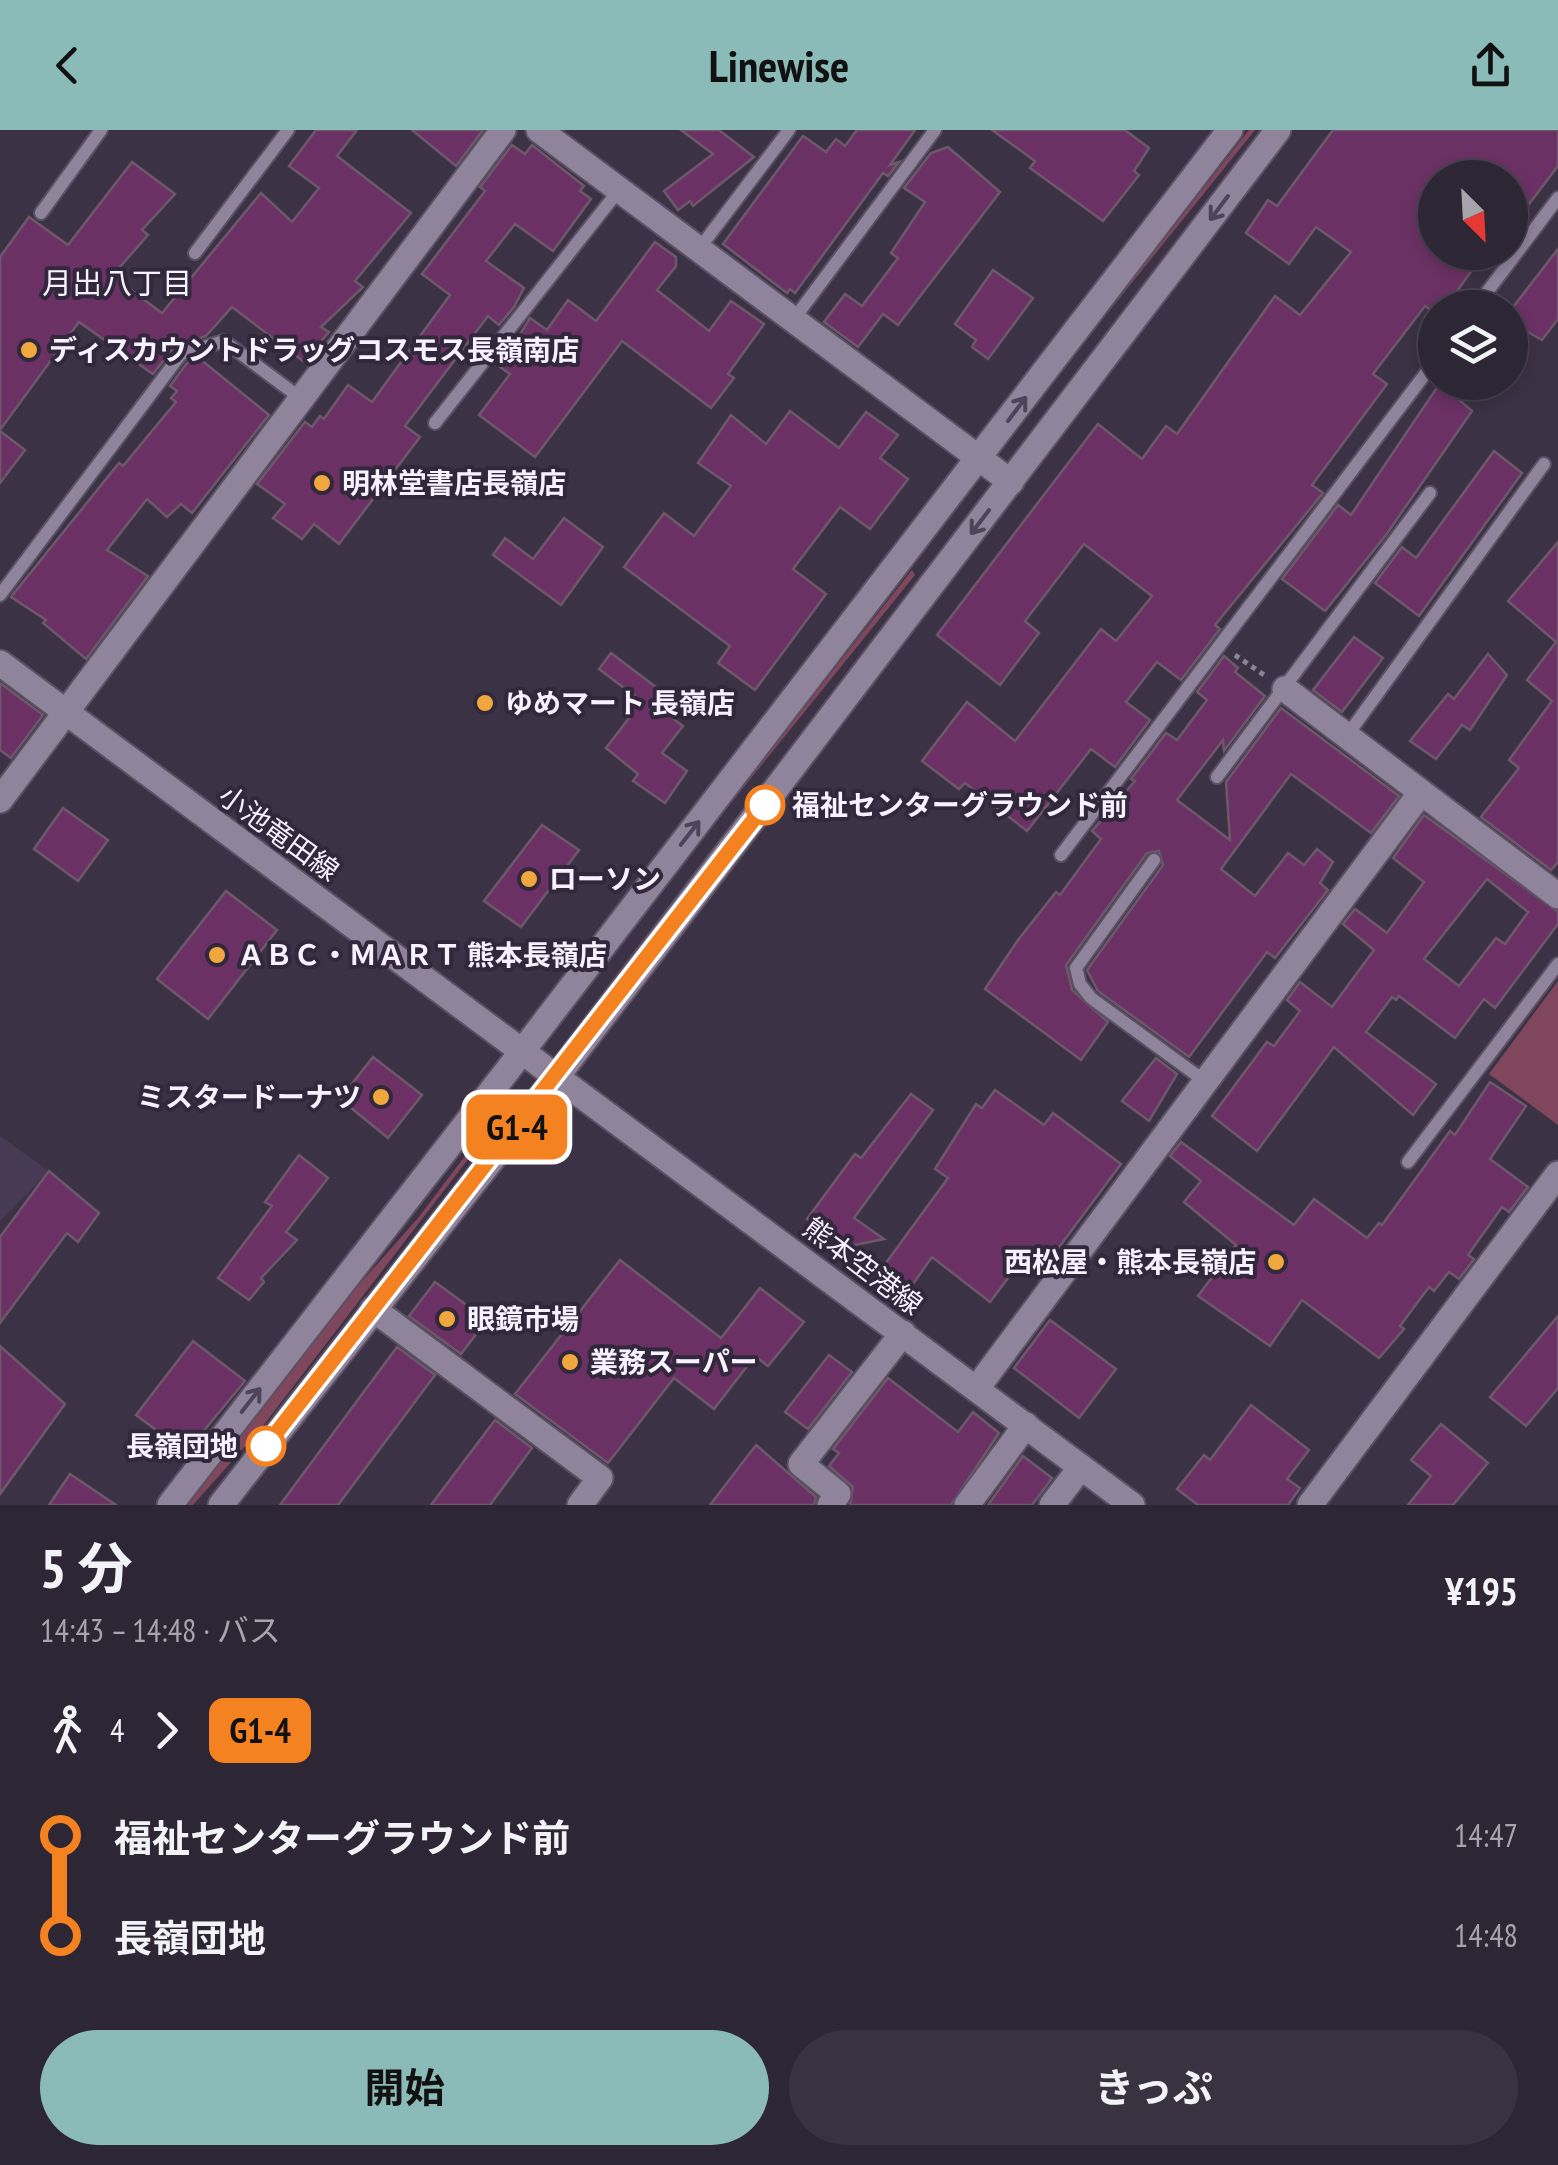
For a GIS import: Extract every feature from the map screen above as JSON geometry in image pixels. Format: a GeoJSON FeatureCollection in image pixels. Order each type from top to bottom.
{"type":"FeatureCollection","features":[{"type":"Feature","properties":{"kind":"street"},"geometry":{"type":"LineString","coordinates":[[0,800],[503,130]]}},
{"type":"Feature","properties":{"kind":"street"},"geometry":{"type":"LineString","coordinates":[[538,130],[1010,482]]}},
{"type":"Feature","properties":{"kind":"street"},"geometry":{"type":"LineString","coordinates":[[170,1505],[1230,130]]}},
{"type":"Feature","properties":{"kind":"street"},"geometry":{"type":"LineString","coordinates":[[220,1505],[558,1075],[1278,130]]}},
{"type":"Feature","properties":{"kind":"street","name":"小池竜田線"},"geometry":{"type":"LineString","coordinates":[[0,664],[524,1049]]}},
{"type":"Feature","properties":{"kind":"street"},"geometry":{"type":"LineString","coordinates":[[1285,689],[1420,794],[1555,888]]}},
{"type":"Feature","properties":{"kind":"street"},"geometry":{"type":"LineString","coordinates":[[977,1388],[1420,794]]}},
{"type":"Feature","properties":{"kind":"street","name":"熊本空港線"},"geometry":{"type":"LineString","coordinates":[[524,1049],[1132,1505]]}},
{"type":"Feature","properties":{"kind":"street"},"geometry":{"type":"LineString","coordinates":[[1310,1505],[1558,1174]]}},
{"type":"Feature","properties":{"kind":"street"},"geometry":{"type":"LineString","coordinates":[[373,1309],[600,1478],[580,1505]]}},
{"type":"Feature","properties":{"kind":"street"},"geometry":{"type":"LineString","coordinates":[[830,1505],[838,1494],[802,1464],[903,1334]]}},
{"type":"Feature","properties":{"kind":"street"},"geometry":{"type":"LineString","coordinates":[[967,1505],[1026,1425]]}},
{"type":"Feature","properties":{"kind":"street"},"geometry":{"type":"LineString","coordinates":[[1052,1505],[1081,1467]]}},
{"type":"Feature","properties":{"kind":"lane"},"geometry":{"type":"LineString","coordinates":[[41,213],[101,130]]}},
{"type":"Feature","properties":{"kind":"lane"},"geometry":{"type":"LineString","coordinates":[[195,253],[288,130]]}},
{"type":"Feature","properties":{"kind":"lane"},"geometry":{"type":"LineString","coordinates":[[699,249],[789,130]]}},
{"type":"Feature","properties":{"kind":"lane"},"geometry":{"type":"LineString","coordinates":[[794,319],[934,130]]}},
{"type":"Feature","properties":{"kind":"lane"},"geometry":{"type":"LineString","coordinates":[[435,423],[619,190]]}},
{"type":"Feature","properties":{"kind":"lane"},"geometry":{"type":"LineString","coordinates":[[1489,290],[1558,198]]}},
{"type":"Feature","properties":{"kind":"lane"},"geometry":{"type":"LineString","coordinates":[[0,595],[181,354],[224,340],[303,400]]}},
{"type":"Feature","properties":{"kind":"lane"},"geometry":{"type":"LineString","coordinates":[[1061,855],[1418,382]]}},
{"type":"Feature","properties":{"kind":"lane"},"geometry":{"type":"LineString","coordinates":[[1346,737],[1544,464]]}},
{"type":"Feature","properties":{"kind":"lane"},"geometry":{"type":"LineString","coordinates":[[1217,777],[1430,493]]}},
{"type":"Feature","properties":{"kind":"lane"},"geometry":{"type":"LineString","coordinates":[[1154,860],[1076,968],[1080,984],[1092,998],[1206,1082]]}},
{"type":"Feature","properties":{"kind":"lane"},"geometry":{"type":"LineString","coordinates":[[1408,1162],[1558,964]]}},
{"type":"Feature","properties":{"kind":"path"},"geometry":{"type":"LineString","coordinates":[[1220,644],[1285,689]]}},
{"type":"Feature","properties":{"kind":"shaded area"},"geometry":{"type":"Polygon","coordinates":[[[1249,130],[1255,130],[1043,393],[1249,130]]]}},
{"type":"Feature","properties":{"kind":"shaded area"},"geometry":{"type":"Polygon","coordinates":[[[912,570],[915,575],[651,902],[912,570]]]}},
{"type":"Feature","properties":{"kind":"shaded area"},"geometry":{"type":"Polygon","coordinates":[[[1558,981],[1558,1125],[1489,1074],[1558,981]]]}},
{"type":"Feature","properties":{"kind":"shaded area"},"geometry":{"type":"Polygon","coordinates":[[[0,1136],[49,1171],[0,1221],[0,1136]]]}},
{"type":"Feature","properties":{"kind":"shaded area"},"geometry":{"type":"Polygon","coordinates":[[[465,1156],[469,1158],[259,1431],[193,1505],[187,1505],[341,1305],[418,1218],[465,1156]]]}},
{"type":"Feature","properties":{"kind":"building"},"geometry":{"type":"Polygon","coordinates":[[[316,130],[357,130],[337,156],[411,213],[355,281],[363,287],[321,327],[329,332],[303,361],[232,307],[206,336],[174,347],[153,374],[79,322],[0,430],[0,257],[29,217],[68,245],[132,162],[175,194],[142,230],[148,235],[112,276],[162,313],[261,193],[292,222],[319,188],[289,166],[316,130]]]}},
{"type":"Feature","properties":{"kind":"building"},"geometry":{"type":"Polygon","coordinates":[[[412,130],[483,130],[456,166],[412,130]]]}},
{"type":"Feature","properties":{"kind":"building"},"geometry":{"type":"Polygon","coordinates":[[[681,130],[719,130],[754,157],[693,206],[690,201],[678,210],[664,191],[713,154],[681,130]]]}},
{"type":"Feature","properties":{"kind":"building"},"geometry":{"type":"Polygon","coordinates":[[[857,130],[915,130],[890,165],[899,162],[888,176],[883,173],[795,293],[790,289],[787,293],[723,244],[803,136],[826,152],[836,139],[845,146],[857,130]]]}},
{"type":"Feature","properties":{"kind":"building"},"geometry":{"type":"Polygon","coordinates":[[[992,130],[1125,130],[1149,148],[1134,171],[1139,175],[1103,221],[1030,168],[1035,161],[992,130]]]}},
{"type":"Feature","properties":{"kind":"building"},"geometry":{"type":"Polygon","coordinates":[[[1333,130],[1558,130],[1558,166],[1528,205],[1528,160],[1418,160],[1418,270],[1472,270],[1458,290],[1418,290],[1418,315],[1373,374],[1387,384],[1312,485],[1323,493],[1215,625],[1220,629],[1181,680],[1157,662],[1126,702],[1150,720],[1115,767],[1091,749],[1027,831],[965,783],[959,789],[922,761],[967,702],[1015,741],[1101,629],[1116,641],[1152,596],[1084,544],[1025,621],[1039,633],[1000,685],[937,635],[1098,424],[1142,459],[1166,426],[1177,434],[1275,296],[1300,315],[1351,252],[1316,227],[1289,264],[1246,233],[1268,200],[1277,206],[1333,130]]]}},
{"type":"Feature","properties":{"kind":"building"},"geometry":{"type":"Polygon","coordinates":[[[512,145],[525,154],[532,145],[584,186],[580,191],[591,199],[553,251],[515,224],[486,261],[524,288],[514,307],[499,325],[488,316],[405,426],[420,437],[339,544],[314,524],[302,539],[273,518],[285,504],[257,484],[305,422],[312,427],[320,416],[324,419],[348,385],[372,402],[450,295],[422,274],[485,191],[480,187],[512,145]]]}},
{"type":"Feature","properties":{"kind":"building"},"geometry":{"type":"Polygon","coordinates":[[[948,147],[1000,192],[898,325],[883,314],[858,347],[824,322],[845,294],[862,306],[898,258],[891,253],[925,202],[904,188],[931,153],[948,147]]]}},
{"type":"Feature","properties":{"kind":"building"},"geometry":{"type":"Polygon","coordinates":[[[655,242],[676,257],[676,266],[657,290],[709,331],[731,301],[764,324],[728,374],[734,378],[711,408],[622,341],[535,457],[479,415],[510,374],[500,367],[530,318],[547,330],[568,300],[596,321],[655,242]]]}},
{"type":"Feature","properties":{"kind":"building"},"geometry":{"type":"Polygon","coordinates":[[[1558,249],[1558,319],[1542,340],[1528,332],[1526,290],[1558,249]]]}},
{"type":"Feature","properties":{"kind":"building"},"geometry":{"type":"Polygon","coordinates":[[[993,270],[1033,298],[988,359],[972,347],[976,340],[955,324],[993,270]]]}},
{"type":"Feature","properties":{"kind":"building"},"geometry":{"type":"Polygon","coordinates":[[[200,359],[269,415],[192,513],[181,504],[167,517],[147,499],[107,550],[148,576],[86,659],[43,623],[46,620],[11,597],[119,463],[123,466],[176,402],[171,398],[177,391],[170,386],[187,363],[200,359]]]}},
{"type":"Feature","properties":{"kind":"building"},"geometry":{"type":"Polygon","coordinates":[[[1429,400],[1459,400],[1472,411],[1386,535],[1325,611],[1282,579],[1338,505],[1351,515],[1429,400]]]}},
{"type":"Feature","properties":{"kind":"building"},"geometry":{"type":"Polygon","coordinates":[[[790,411],[839,448],[866,412],[898,435],[880,458],[908,479],[870,529],[840,507],[793,569],[826,594],[755,690],[718,663],[730,646],[624,567],[664,513],[694,536],[731,486],[698,463],[731,415],[766,444],[790,411]]]}},
{"type":"Feature","properties":{"kind":"building"},"geometry":{"type":"Polygon","coordinates":[[[0,431],[25,450],[0,483],[0,431]]]}},
{"type":"Feature","properties":{"kind":"building"},"geometry":{"type":"Polygon","coordinates":[[[1494,451],[1522,473],[1419,616],[1375,583],[1402,547],[1416,558],[1494,451]]]}},
{"type":"Feature","properties":{"kind":"building"},"geometry":{"type":"Polygon","coordinates":[[[564,518],[603,547],[561,605],[493,555],[505,538],[533,559],[564,518]]]}},
{"type":"Feature","properties":{"kind":"building"},"geometry":{"type":"Polygon","coordinates":[[[1558,542],[1558,862],[1551,870],[1481,817],[1519,768],[1509,760],[1552,701],[1527,680],[1556,642],[1508,601],[1558,542]]]}},
{"type":"Feature","properties":{"kind":"building"},"geometry":{"type":"Polygon","coordinates":[[[1354,637],[1383,658],[1342,712],[1313,690],[1354,637]]]}},
{"type":"Feature","properties":{"kind":"building"},"geometry":{"type":"Polygon","coordinates":[[[611,653],[665,694],[656,706],[683,726],[662,753],[687,771],[665,803],[633,781],[638,774],[606,748],[629,718],[623,714],[636,697],[599,669],[611,653]]]}},
{"type":"Feature","properties":{"kind":"building"},"geometry":{"type":"Polygon","coordinates":[[[1488,654],[1507,675],[1470,730],[1462,725],[1436,759],[1410,741],[1448,694],[1454,699],[1488,654]]]}},
{"type":"Feature","properties":{"kind":"building"},"geometry":{"type":"Polygon","coordinates":[[[1224,656],[1238,668],[1235,672],[1265,696],[1224,751],[1223,740],[1177,800],[1230,840],[1226,782],[1281,708],[1399,796],[1371,833],[1291,774],[1221,869],[1255,896],[1288,853],[1304,865],[1317,849],[1333,862],[1320,883],[1328,890],[1275,958],[1267,952],[1189,1057],[1098,991],[1087,970],[1163,865],[1159,851],[1147,853],[1066,965],[1072,990],[1108,1022],[1081,1060],[985,989],[1018,940],[1056,892],[1060,895],[1101,839],[1092,831],[1135,781],[1131,779],[1166,733],[1177,740],[1207,700],[1197,692],[1224,656]]]}},
{"type":"Feature","properties":{"kind":"building"},"geometry":{"type":"Polygon","coordinates":[[[0,683],[43,715],[11,758],[0,750],[0,683]]]}},
{"type":"Feature","properties":{"kind":"building"},"geometry":{"type":"Polygon","coordinates":[[[63,808],[108,840],[78,881],[34,849],[63,808]]]}},
{"type":"Feature","properties":{"kind":"building"},"geometry":{"type":"Polygon","coordinates":[[[1424,815],[1558,912],[1558,924],[1495,1008],[1484,999],[1455,1038],[1399,996],[1396,1000],[1392,997],[1366,1032],[1436,1084],[1413,1115],[1334,1047],[1257,1151],[1212,1116],[1267,1042],[1274,1046],[1300,1011],[1287,1000],[1300,982],[1332,1007],[1374,950],[1343,924],[1355,909],[1387,933],[1424,882],[1393,858],[1424,815]],[[1487,879],[1424,959],[1459,986],[1496,938],[1505,944],[1528,912],[1487,879]]]}},
{"type":"Feature","properties":{"kind":"building","name":"ローソン"},"geometry":{"type":"Polygon","coordinates":[[[542,825],[579,850],[521,927],[484,901],[542,825]]]}},
{"type":"Feature","properties":{"kind":"building","name":"ＡＢＣ・ＭＡＲＴ 熊本長嶺店"},"geometry":{"type":"Polygon","coordinates":[[[226,891],[277,930],[208,1019],[157,979],[226,891]]]}},
{"type":"Feature","properties":{"kind":"building","name":"ミスタードーナツ"},"geometry":{"type":"Polygon","coordinates":[[[373,1057],[422,1095],[388,1138],[340,1099],[373,1057]]]}},
{"type":"Feature","properties":{"kind":"building"},"geometry":{"type":"Polygon","coordinates":[[[1156,1058],[1177,1074],[1149,1121],[1122,1101],[1156,1058]]]}},
{"type":"Feature","properties":{"kind":"building"},"geometry":{"type":"Polygon","coordinates":[[[1490,1082],[1526,1106],[1490,1159],[1528,1187],[1509,1212],[1502,1207],[1468,1255],[1474,1259],[1459,1279],[1449,1272],[1434,1291],[1429,1287],[1400,1326],[1404,1329],[1379,1358],[1302,1300],[1270,1346],[1198,1296],[1236,1245],[1184,1202],[1201,1181],[1170,1156],[1181,1142],[1294,1225],[1314,1199],[1367,1238],[1379,1223],[1382,1225],[1450,1131],[1455,1135],[1490,1082]]]}},
{"type":"Feature","properties":{"kind":"building"},"geometry":{"type":"Polygon","coordinates":[[[995,1090],[1044,1125],[1053,1113],[1121,1164],[1048,1262],[1030,1249],[990,1302],[932,1257],[908,1291],[880,1271],[948,1178],[935,1169],[976,1104],[982,1108],[995,1090]]]}},
{"type":"Feature","properties":{"kind":"building"},"geometry":{"type":"Polygon","coordinates":[[[911,1094],[933,1110],[854,1218],[884,1239],[845,1247],[807,1219],[855,1154],[861,1158],[911,1094]]]}},
{"type":"Feature","properties":{"kind":"building"},"geometry":{"type":"Polygon","coordinates":[[[299,1155],[328,1178],[286,1232],[297,1240],[261,1278],[264,1282],[249,1300],[218,1278],[272,1206],[265,1202],[299,1155]]]}},
{"type":"Feature","properties":{"kind":"building"},"geometry":{"type":"Polygon","coordinates":[[[49,1171],[99,1213],[78,1242],[67,1233],[0,1323],[0,1237],[49,1171]]]}},
{"type":"Feature","properties":{"kind":"building"},"geometry":{"type":"Polygon","coordinates":[[[620,1260],[721,1338],[760,1288],[804,1322],[768,1366],[755,1356],[714,1409],[674,1378],[608,1463],[515,1394],[620,1260]]]}},
{"type":"Feature","properties":{"kind":"building","name":"眼鏡市場"},"geometry":{"type":"Polygon","coordinates":[[[435,1282],[487,1320],[461,1354],[409,1316],[435,1282]]]}},
{"type":"Feature","properties":{"kind":"building"},"geometry":{"type":"Polygon","coordinates":[[[1558,1316],[1558,1388],[1526,1426],[1490,1397],[1558,1316]]]}},
{"type":"Feature","properties":{"kind":"building"},"geometry":{"type":"Polygon","coordinates":[[[1050,1320],[1116,1369],[1079,1418],[1014,1368],[1050,1320]]]}},
{"type":"Feature","properties":{"kind":"building"},"geometry":{"type":"Polygon","coordinates":[[[193,1341],[245,1381],[186,1452],[136,1415],[193,1341]]]}},
{"type":"Feature","properties":{"kind":"building"},"geometry":{"type":"Polygon","coordinates":[[[0,1346],[65,1404],[0,1494],[0,1346]]]}},
{"type":"Feature","properties":{"kind":"building"},"geometry":{"type":"Polygon","coordinates":[[[397,1347],[435,1375],[338,1505],[280,1505],[397,1347]]]}},
{"type":"Feature","properties":{"kind":"building"},"geometry":{"type":"Polygon","coordinates":[[[829,1355],[852,1372],[808,1429],[785,1412],[829,1355]]]}},
{"type":"Feature","properties":{"kind":"building"},"geometry":{"type":"Polygon","coordinates":[[[888,1378],[958,1432],[973,1412],[999,1433],[951,1505],[850,1505],[853,1487],[829,1466],[839,1453],[833,1449],[888,1378]]]}},
{"type":"Feature","properties":{"kind":"building"},"geometry":{"type":"Polygon","coordinates":[[[1251,1405],[1309,1450],[1287,1479],[1300,1488],[1288,1505],[1198,1505],[1177,1489],[1204,1455],[1210,1460],[1251,1405]]]}},
{"type":"Feature","properties":{"kind":"building"},"geometry":{"type":"Polygon","coordinates":[[[495,1420],[532,1448],[490,1505],[431,1505],[495,1420]]]}},
{"type":"Feature","properties":{"kind":"building"},"geometry":{"type":"Polygon","coordinates":[[[1441,1424],[1488,1463],[1453,1505],[1408,1505],[1431,1476],[1411,1460],[1441,1424]]]}},
{"type":"Feature","properties":{"kind":"building"},"geometry":{"type":"Polygon","coordinates":[[[756,1445],[816,1497],[814,1505],[710,1505],[756,1445]]]}},
{"type":"Feature","properties":{"kind":"building"},"geometry":{"type":"Polygon","coordinates":[[[1023,1456],[1052,1478],[1032,1505],[988,1505],[1023,1456]]]}},
{"type":"Feature","properties":{"kind":"building"},"geometry":{"type":"Polygon","coordinates":[[[70,1474],[116,1505],[49,1505],[70,1474]]]}},
{"type":"Feature","properties":{"kind":"bus line","name":"G1-4"},"geometry":{"type":"LineString","coordinates":[[266,1446],[765,805]]}},
{"type":"Feature","properties":{"kind":"place","name":"ディスカウントドラッグコスモス長嶺南店"},"geometry":{"type":"Point","coordinates":[29,350]}},
{"type":"Feature","properties":{"kind":"place","name":"明林堂書店長嶺店"},"geometry":{"type":"Point","coordinates":[322,483]}},
{"type":"Feature","properties":{"kind":"place","name":"ゆめマート 長嶺店"},"geometry":{"type":"Point","coordinates":[485,703]}},
{"type":"Feature","properties":{"kind":"place","name":"福祉センターグラウンド前"},"geometry":{"type":"Point","coordinates":[765,805]}},
{"type":"Feature","properties":{"kind":"place","name":"ローソン"},"geometry":{"type":"Point","coordinates":[529,879]}},
{"type":"Feature","properties":{"kind":"place","name":"ＡＢＣ・ＭＡＲＴ 熊本長嶺店"},"geometry":{"type":"Point","coordinates":[217,955]}},
{"type":"Feature","properties":{"kind":"place","name":"ミスタードーナツ"},"geometry":{"type":"Point","coordinates":[381,1097]}},
{"type":"Feature","properties":{"kind":"place","name":"西松屋・熊本長嶺店"},"geometry":{"type":"Point","coordinates":[1276,1262]}},
{"type":"Feature","properties":{"kind":"place","name":"眼鏡市場"},"geometry":{"type":"Point","coordinates":[447,1319]}},
{"type":"Feature","properties":{"kind":"place","name":"業務スーパー"},"geometry":{"type":"Point","coordinates":[570,1362]}},
{"type":"Feature","properties":{"kind":"place","name":"長嶺団地"},"geometry":{"type":"Point","coordinates":[266,1446]}},
{"type":"Feature","properties":{"kind":"district","name":"月出八丁目"},"geometry":{"type":"Point","coordinates":[117,284]}}]}
